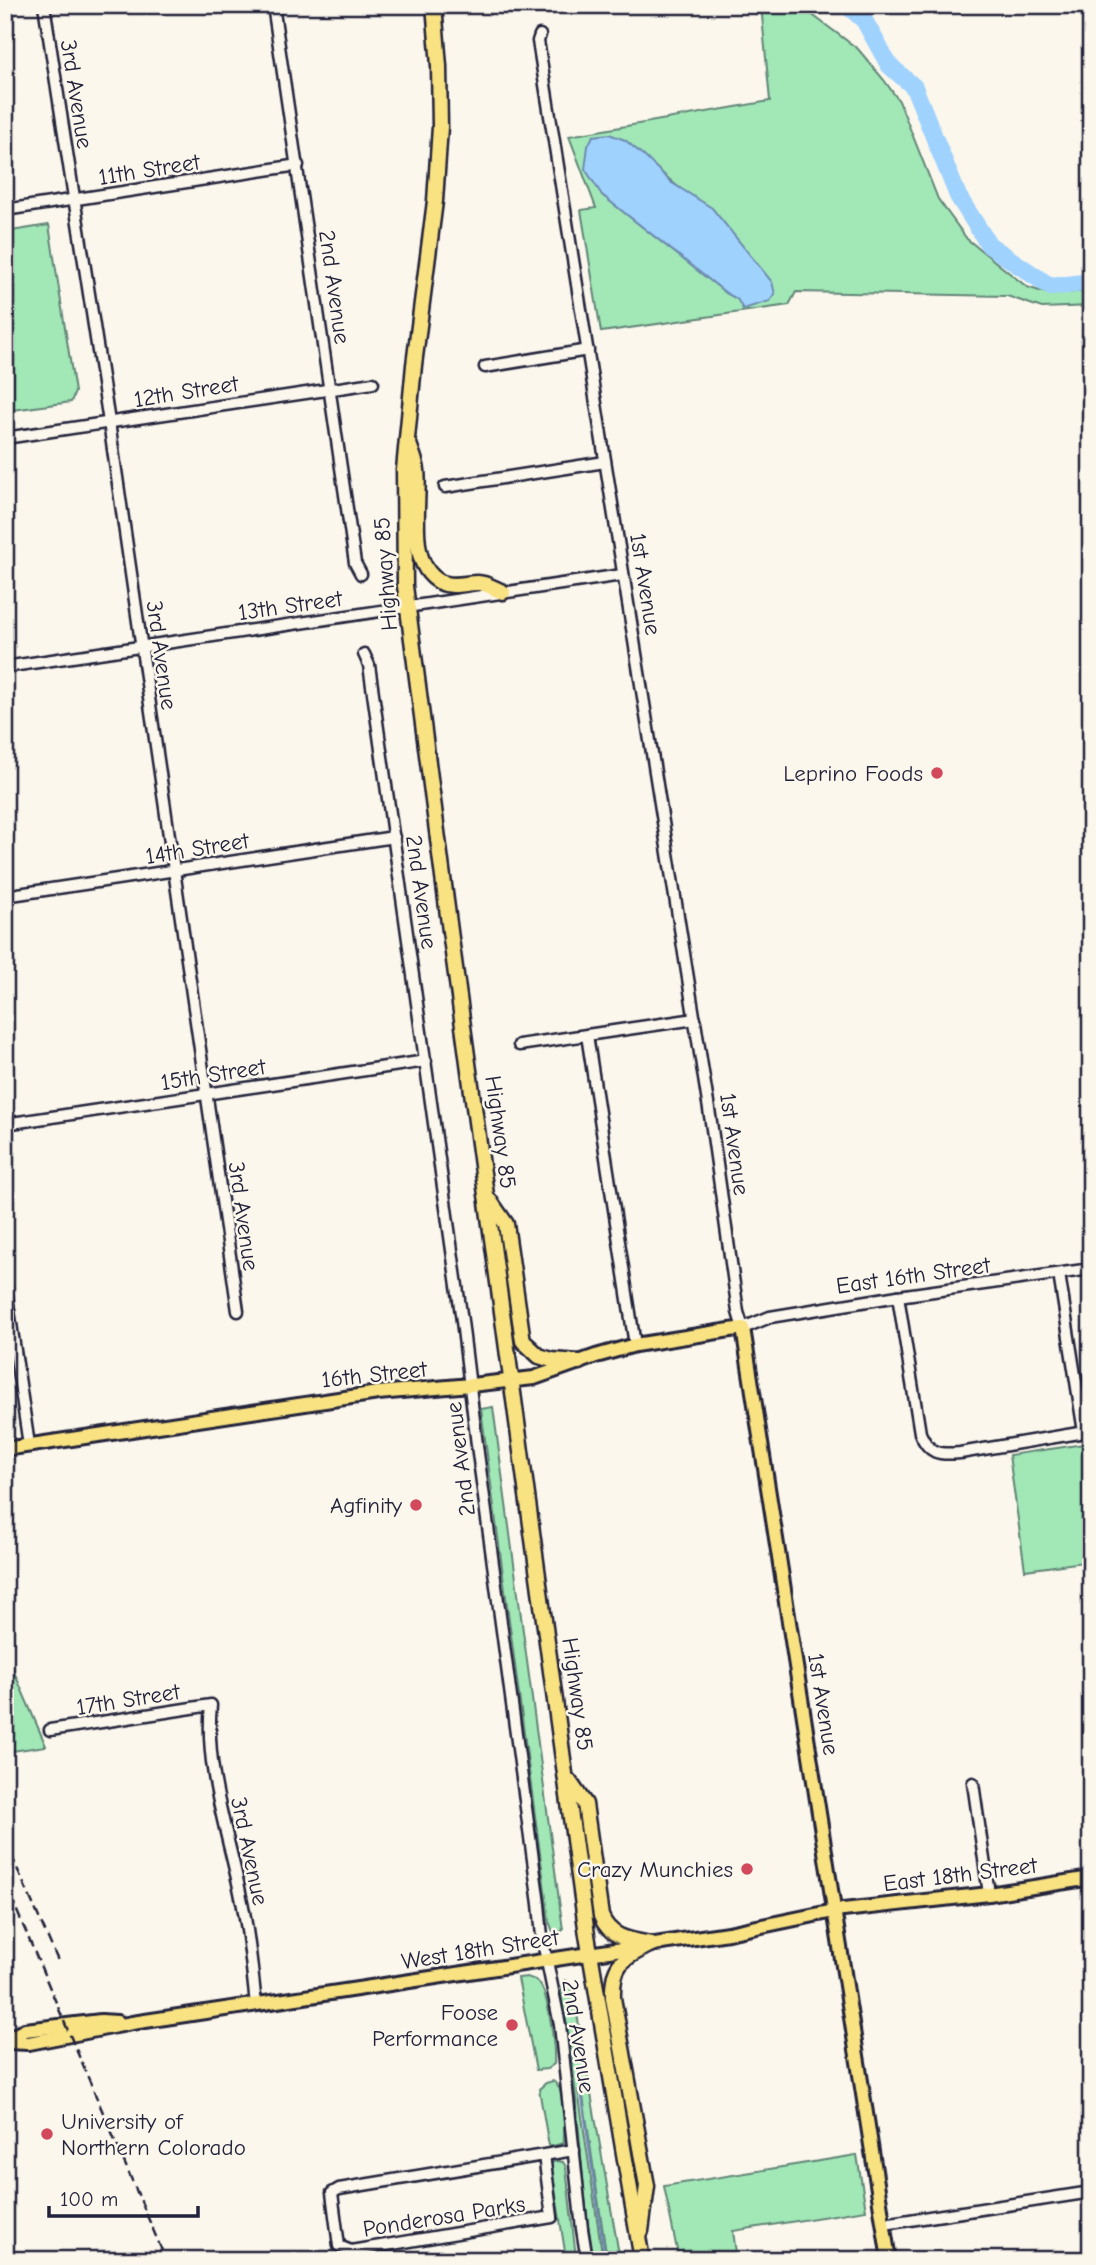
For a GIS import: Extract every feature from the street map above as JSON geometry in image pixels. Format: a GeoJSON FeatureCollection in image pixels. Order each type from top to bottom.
{"type":"FeatureCollection","features":[{"type":"Feature","properties":{"kind":"highway","name":"Highway 85"},"geometry":{"type":"LineString","coordinates":[[434,5],[439,66],[439,127],[436,189],[406,436],[403,507],[407,606],[590,1953],[640,2253]]}},
{"type":"Feature","properties":{"kind":"highway"},"geometry":{"type":"LineString","coordinates":[[406,436],[417,469],[418,544],[426,569],[447,585],[481,583],[503,592]]}},
{"type":"Feature","properties":{"kind":"highway"},"geometry":{"type":"LineString","coordinates":[[487,1198],[506,1224],[523,1341],[539,1356],[579,1362]]}},
{"type":"Feature","properties":{"kind":"highway"},"geometry":{"type":"LineString","coordinates":[[567,1779],[585,1804],[604,1924],[620,1937],[650,1944]]}},
{"type":"Feature","properties":{"kind":"highway"},"geometry":{"type":"LineString","coordinates":[[640,2253],[646,2186],[612,1982],[620,1962],[650,1944]]}},
{"type":"Feature","properties":{"kind":"main road","name":"16th Street"},"geometry":{"type":"LineString","coordinates":[[5,1449],[379,1392],[512,1381],[541,1376],[635,1345],[743,1328]]}},
{"type":"Feature","properties":{"kind":"main road","name":"1st Avenue"},"geometry":{"type":"LineString","coordinates":[[743,1328],[890,2260]]}},
{"type":"Feature","properties":{"kind":"main road","name":"East 18th Street"},"geometry":{"type":"LineString","coordinates":[[834,1911],[989,1894],[1091,1878]]}},
{"type":"Feature","properties":{"kind":"main road","name":"West 18th Street"},"geometry":{"type":"LineString","coordinates":[[5,2041],[25,2030],[101,2021],[132,2023],[257,2005],[732,1932],[834,1911]]}},
{"type":"Feature","properties":{"kind":"street","name":"3rd Avenue"},"geometry":{"type":"LineString","coordinates":[[44,5],[109,422],[238,1311]]}},
{"type":"Feature","properties":{"kind":"street","name":"2nd Avenue"},"geometry":{"type":"LineString","coordinates":[[273,5],[355,563],[361,574]]}},
{"type":"Feature","properties":{"kind":"street","name":"1st Avenue"},"geometry":{"type":"LineString","coordinates":[[540,35],[538,41],[695,1020],[738,1312],[743,1328]]}},
{"type":"Feature","properties":{"kind":"street","name":"11th Street"},"geometry":{"type":"LineString","coordinates":[[5,210],[298,165]]}},
{"type":"Feature","properties":{"kind":"street"},"geometry":{"type":"LineString","coordinates":[[485,367],[588,350]]}},
{"type":"Feature","properties":{"kind":"street","name":"12th Street"},"geometry":{"type":"LineString","coordinates":[[5,438],[373,383]]}},
{"type":"Feature","properties":{"kind":"street"},"geometry":{"type":"LineString","coordinates":[[445,487],[605,462]]}},
{"type":"Feature","properties":{"kind":"street","name":"13th Street"},"geometry":{"type":"LineString","coordinates":[[5,667],[622,575]]}},
{"type":"Feature","properties":{"kind":"street","name":"2nd Avenue"},"geometry":{"type":"LineString","coordinates":[[364,654],[369,665],[471,1385],[542,1937],[560,2025],[587,2260]]}},
{"type":"Feature","properties":{"kind":"street","name":"14th Street"},"geometry":{"type":"LineString","coordinates":[[5,895],[394,837]]}},
{"type":"Feature","properties":{"kind":"street"},"geometry":{"type":"LineString","coordinates":[[519,1045],[695,1020]]}},
{"type":"Feature","properties":{"kind":"street"},"geometry":{"type":"LineString","coordinates":[[587,1035],[635,1345]]}},
{"type":"Feature","properties":{"kind":"street","name":"15th Street"},"geometry":{"type":"LineString","coordinates":[[5,1124],[426,1061]]}},
{"type":"Feature","properties":{"kind":"street","name":"East 16th Street"},"geometry":{"type":"LineString","coordinates":[[743,1328],[770,1317],[1091,1269]]}},
{"type":"Feature","properties":{"kind":"street"},"geometry":{"type":"LineString","coordinates":[[898,1296],[920,1433],[925,1445],[932,1451],[947,1454],[1087,1432],[1059,1274]]}},
{"type":"Feature","properties":{"kind":"street"},"geometry":{"type":"LineString","coordinates":[[5,1283],[29,1446]]}},
{"type":"Feature","properties":{"kind":"street","name":"3rd Avenue"},"geometry":{"type":"LineString","coordinates":[[211,1705],[211,1760],[242,1901],[257,2005]]}},
{"type":"Feature","properties":{"kind":"street","name":"17th Street"},"geometry":{"type":"LineString","coordinates":[[50,1730],[211,1705]]}},
{"type":"Feature","properties":{"kind":"street"},"geometry":{"type":"LineString","coordinates":[[973,1783],[989,1894]]}},
{"type":"Feature","properties":{"kind":"street","name":"Ponderosa Parks"},"geometry":{"type":"LineString","coordinates":[[544,2155],[552,2217],[351,2251],[339,2246],[332,2193],[339,2189],[574,2150]]}},
{"type":"Feature","properties":{"kind":"street"},"geometry":{"type":"LineString","coordinates":[[884,2224],[1091,2192]]}},
{"type":"Feature","properties":{"kind":"green space"},"geometry":{"type":"Polygon","coordinates":[[[761,5],[799,5],[858,49],[884,80],[899,101],[938,199],[967,239],[1027,287],[1049,294],[1091,291],[1091,306],[1042,308],[1007,296],[796,292],[789,305],[601,332],[581,210],[596,208],[569,136],[770,101],[761,5]],[[624,140],[602,195],[737,299],[684,192],[624,140]]]}},
{"type":"Feature","properties":{"kind":"green space"},"geometry":{"type":"Polygon","coordinates":[[[49,225],[75,392],[71,402],[5,411],[5,232],[49,225]]]}},
{"type":"Feature","properties":{"kind":"green space"},"geometry":{"type":"Polygon","coordinates":[[[493,1407],[563,1930],[559,1933],[553,1932],[549,1921],[481,1409],[493,1407]]]}},
{"type":"Feature","properties":{"kind":"green space"},"geometry":{"type":"Polygon","coordinates":[[[1091,1443],[1091,1561],[1025,1570],[1009,1455],[1091,1443]]]}},
{"type":"Feature","properties":{"kind":"green space"},"geometry":{"type":"Polygon","coordinates":[[[5,1651],[46,1746],[5,1752],[5,1651]]]}},
{"type":"Feature","properties":{"kind":"green space"},"geometry":{"type":"Polygon","coordinates":[[[527,1977],[541,1986],[548,2007],[554,2064],[547,2069],[536,2070],[518,1978],[527,1977]]]}},
{"type":"Feature","properties":{"kind":"green space"},"geometry":{"type":"Polygon","coordinates":[[[565,1980],[573,1991],[620,2260],[607,2260],[582,2089],[578,2090],[603,2260],[594,2260],[573,2066],[562,2000],[565,1980]]]}},
{"type":"Feature","properties":{"kind":"green space"},"geometry":{"type":"Polygon","coordinates":[[[553,2081],[558,2086],[563,2101],[564,2143],[549,2147],[539,2089],[553,2081]]]}},
{"type":"Feature","properties":{"kind":"green space"},"geometry":{"type":"Polygon","coordinates":[[[857,2155],[866,2210],[733,2231],[737,2260],[679,2260],[664,2186],[857,2155]]]}},
{"type":"Feature","properties":{"kind":"green space"},"geometry":{"type":"Polygon","coordinates":[[[563,2162],[566,2167],[576,2258],[566,2258],[551,2163],[563,2162]]]}},
{"type":"Feature","properties":{"kind":"water"},"geometry":{"type":"Polygon","coordinates":[[[609,134],[625,140],[672,183],[712,208],[772,282],[775,294],[770,301],[743,309],[737,299],[602,195],[585,169],[588,146],[593,136],[609,134]]]}},
{"type":"Feature","properties":{"kind":"waterway"},"geometry":{"type":"LineString","coordinates":[[847,5],[864,20],[889,65],[914,87],[958,196],[989,245],[1051,287],[1091,282]]}},
{"type":"Feature","properties":{"kind":"waterway"},"geometry":{"type":"LineString","coordinates":[[582,2096],[605,2260]]}},
{"type":"Feature","properties":{"kind":"railway"},"geometry":{"type":"LineString","coordinates":[[5,1841],[59,1963]]}},
{"type":"Feature","properties":{"kind":"railway"},"geometry":{"type":"LineString","coordinates":[[5,1883],[166,2260]]}},
{"type":"Feature","properties":{"kind":"place","name":"Leprino Foods"},"geometry":{"type":"Point","coordinates":[937,773]}},
{"type":"Feature","properties":{"kind":"place","name":"Agfinity"},"geometry":{"type":"Point","coordinates":[416,1505]}},
{"type":"Feature","properties":{"kind":"place","name":"Crazy Munchies"},"geometry":{"type":"Point","coordinates":[747,1869]}},
{"type":"Feature","properties":{"kind":"place","name":"Foose Performance"},"geometry":{"type":"Point","coordinates":[512,2025]}},
{"type":"Feature","properties":{"kind":"place","name":"University of Northern Colorado"},"geometry":{"type":"Point","coordinates":[47,2134]}}]}
